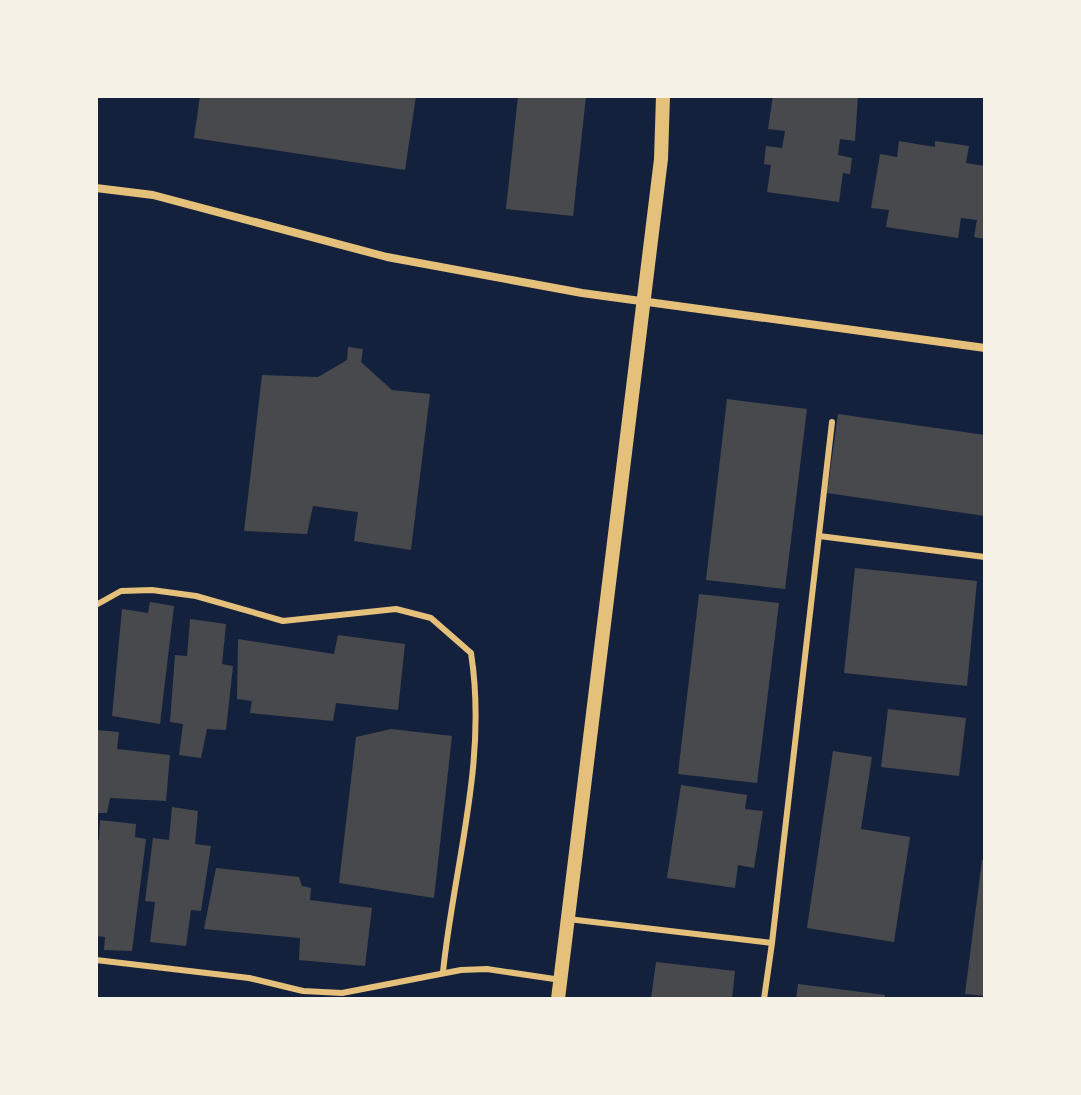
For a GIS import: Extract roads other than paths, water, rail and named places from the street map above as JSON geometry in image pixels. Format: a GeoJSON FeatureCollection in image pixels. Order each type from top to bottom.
{"type":"FeatureCollection","features":[{"type":"Feature","properties":{"kind":"street"},"geometry":{"type":"LineString","coordinates":[[558,999],[661,159],[663,96]]}},
{"type":"Feature","properties":{"kind":"street"},"geometry":{"type":"LineString","coordinates":[[96,188],[153,195],[387,257],[582,293],[985,348]]}},
{"type":"Feature","properties":{"kind":"lane"},"geometry":{"type":"LineString","coordinates":[[764,999],[832,422]]}},
{"type":"Feature","properties":{"kind":"lane"},"geometry":{"type":"LineString","coordinates":[[819,536],[985,557]]}},
{"type":"Feature","properties":{"kind":"lane"},"geometry":{"type":"LineString","coordinates":[[96,605],[121,591],[152,590],[196,596],[283,621],[396,609],[431,618],[471,653],[476,680],[477,752],[443,972]]}},
{"type":"Feature","properties":{"kind":"lane"},"geometry":{"type":"LineString","coordinates":[[568,919],[772,943]]}},
{"type":"Feature","properties":{"kind":"lane"},"geometry":{"type":"LineString","coordinates":[[96,960],[249,978],[303,991],[342,993],[443,972],[487,969],[561,980]]}}]}
